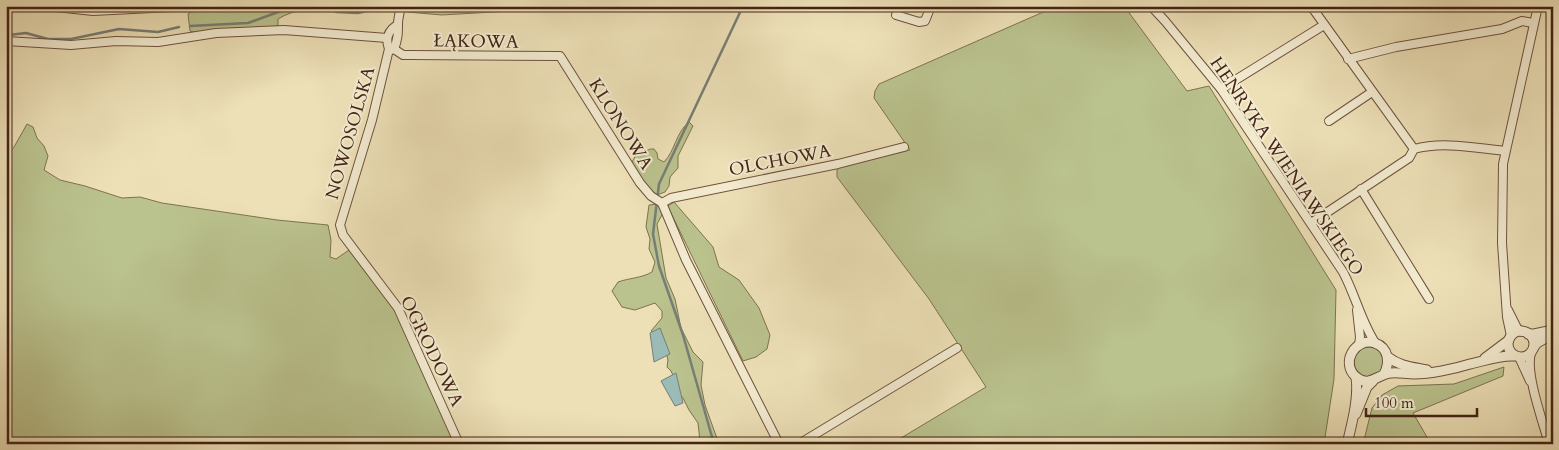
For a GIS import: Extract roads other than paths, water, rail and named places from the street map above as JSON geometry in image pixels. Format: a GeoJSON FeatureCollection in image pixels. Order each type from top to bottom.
{"type":"FeatureCollection","features":[{"type":"Feature","properties":{"kind":"street"},"geometry":{"type":"LineString","coordinates":[[46,6],[108,12],[192,6]]}},
{"type":"Feature","properties":{"kind":"street","name":"NOWOSOLSKA"},"geometry":{"type":"LineString","coordinates":[[340,225],[392,49],[399,33],[398,25],[401,6]]}},
{"type":"Feature","properties":{"kind":"street"},"geometry":{"type":"LineString","coordinates":[[896,15],[919,22],[925,21],[931,6]]}},
{"type":"Feature","properties":{"kind":"street","name":"HENRYKA WIENIAWSKIEGO"},"geometry":{"type":"LineString","coordinates":[[1150,6],[1171,27],[1222,89],[1343,272],[1376,344]]}},
{"type":"Feature","properties":{"kind":"street"},"geometry":{"type":"LineString","coordinates":[[1311,6],[1414,149]]}},
{"type":"Feature","properties":{"kind":"street"},"geometry":{"type":"LineString","coordinates":[[1533,387],[1516,356],[1508,347],[1510,338],[1502,243],[1503,164],[1538,6]]}},
{"type":"Feature","properties":{"kind":"street"},"geometry":{"type":"LineString","coordinates":[[1348,59],[1396,47],[1502,29],[1522,21],[1533,23]]}},
{"type":"Feature","properties":{"kind":"street"},"geometry":{"type":"LineString","coordinates":[[6,41],[70,45],[158,42],[216,33],[284,30],[387,38],[392,28],[398,25]]}},
{"type":"Feature","properties":{"kind":"street"},"geometry":{"type":"LineString","coordinates":[[1222,89],[1324,25]]}},
{"type":"Feature","properties":{"kind":"street","name":"NOWOSOLSKA"},"geometry":{"type":"LineString","coordinates":[[387,38],[392,49]]}},
{"type":"Feature","properties":{"kind":"street","name":"ŁĄKOWA"},"geometry":{"type":"LineString","coordinates":[[392,49],[403,55],[560,56]]}},
{"type":"Feature","properties":{"kind":"street","name":"KLONOWA"},"geometry":{"type":"LineString","coordinates":[[560,56],[640,184],[662,203]]}},
{"type":"Feature","properties":{"kind":"street"},"geometry":{"type":"LineString","coordinates":[[1329,121],[1372,92]]}},
{"type":"Feature","properties":{"kind":"street"},"geometry":{"type":"LineString","coordinates":[[1311,223],[1409,158],[1414,149],[1428,145],[1464,146],[1505,151]]}},
{"type":"Feature","properties":{"kind":"street","name":"OLCHOWA"},"geometry":{"type":"LineString","coordinates":[[662,203],[671,198],[838,164],[904,147]]}},
{"type":"Feature","properties":{"kind":"street"},"geometry":{"type":"LineString","coordinates":[[1361,189],[1429,299]]}},
{"type":"Feature","properties":{"kind":"street"},"geometry":{"type":"LineString","coordinates":[[662,203],[690,268],[779,444]]}},
{"type":"Feature","properties":{"kind":"street","name":"OGRODOWA"},"geometry":{"type":"LineString","coordinates":[[340,225],[342,235],[398,308],[460,444]]}},
{"type":"Feature","properties":{"kind":"street","name":"HENRYKA WIENIAWSKIEGO"},"geometry":{"type":"LineString","coordinates":[[1356,300],[1360,337],[1359,345]]}},
{"type":"Feature","properties":{"kind":"street"},"geometry":{"type":"LineString","coordinates":[[1507,308],[1517,328],[1532,338],[1532,350],[1529,359],[1533,387],[1549,444]]}},
{"type":"Feature","properties":{"kind":"street"},"geometry":{"type":"LineString","coordinates":[[1481,361],[1504,345],[1514,333],[1525,332],[1534,334],[1553,330]]}},
{"type":"Feature","properties":{"kind":"street"},"geometry":{"type":"LineString","coordinates":[[1352,423],[1368,387],[1373,381],[1384,374],[1392,372],[1415,374],[1450,369],[1481,361],[1527,356],[1553,334]]}},
{"type":"Feature","properties":{"kind":"street"},"geometry":{"type":"LineString","coordinates":[[1347,444],[1357,384],[1349,360],[1354,349],[1364,343],[1376,344],[1394,362],[1432,371]]}},
{"type":"Feature","properties":{"kind":"street"},"geometry":{"type":"LineString","coordinates":[[799,444],[957,348]]}},
{"type":"Feature","properties":{"kind":"street"},"geometry":{"type":"LineString","coordinates":[[1384,374],[1387,369],[1388,357]]}},
{"type":"Feature","properties":{"kind":"street"},"geometry":{"type":"LineString","coordinates":[[1356,377],[1373,381]]}},
{"type":"Feature","properties":{"kind":"water"},"geometry":{"type":"Polygon","coordinates":[[[660,328],[670,354],[654,362],[650,333],[660,328]]]}},
{"type":"Feature","properties":{"kind":"water"},"geometry":{"type":"Polygon","coordinates":[[[676,373],[683,403],[675,406],[661,381],[676,373]]]}},
{"type":"Feature","properties":{"kind":"waterway"},"geometry":{"type":"LineString","coordinates":[[190,26],[248,23],[289,8],[300,6]]}},
{"type":"Feature","properties":{"kind":"waterway"},"geometry":{"type":"LineString","coordinates":[[318,6],[337,12],[358,13],[389,6]]}},
{"type":"Feature","properties":{"kind":"waterway"},"geometry":{"type":"LineString","coordinates":[[409,6],[432,10],[457,11],[482,10],[505,6]]}},
{"type":"Feature","properties":{"kind":"waterway"},"geometry":{"type":"LineString","coordinates":[[557,6],[569,6]]}},
{"type":"Feature","properties":{"kind":"waterway"},"geometry":{"type":"LineString","coordinates":[[714,444],[683,335],[659,266],[653,234],[659,184],[743,6]]}},
{"type":"Feature","properties":{"kind":"waterway"},"geometry":{"type":"LineString","coordinates":[[6,33],[9,35],[26,33],[48,39],[71,39],[119,29],[158,32],[179,27]]}}]}
